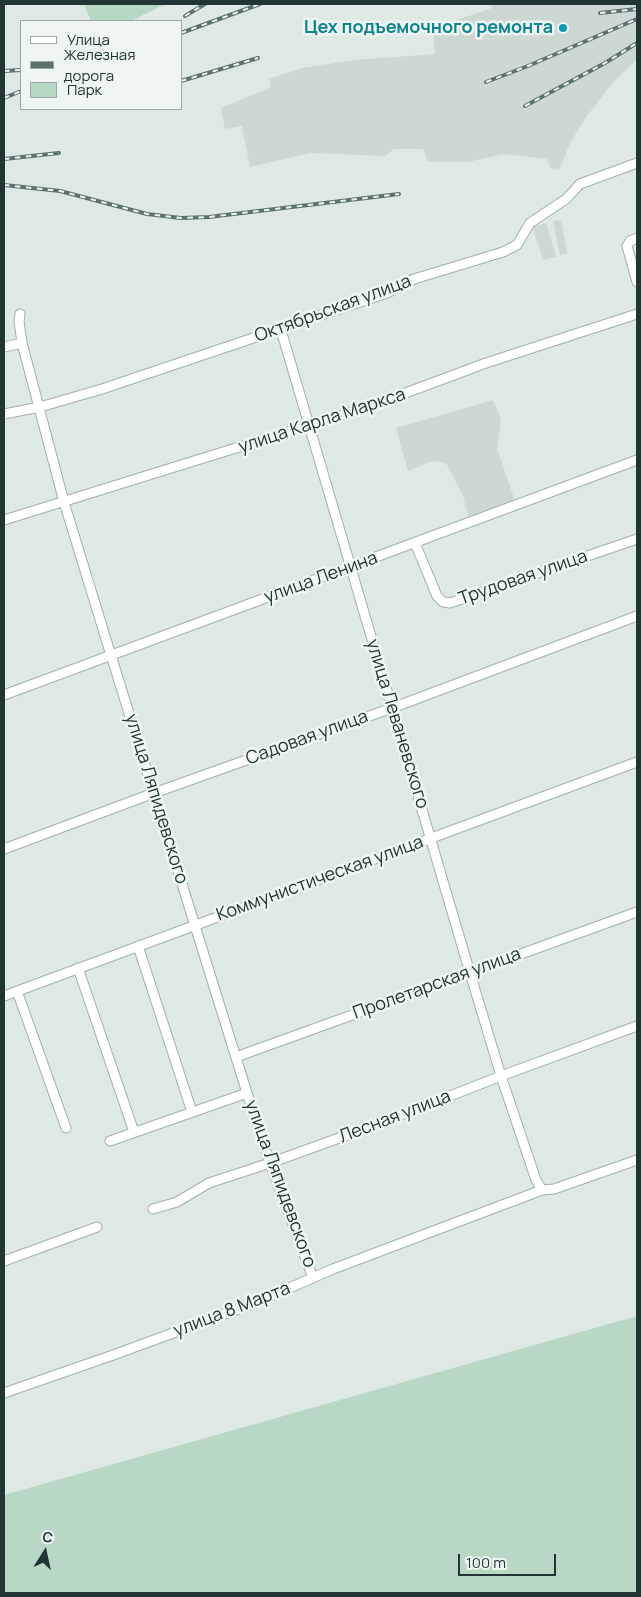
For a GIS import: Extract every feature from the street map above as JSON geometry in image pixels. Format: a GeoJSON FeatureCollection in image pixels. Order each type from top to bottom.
{"type":"FeatureCollection","features":[{"type":"Feature","properties":{"kind":"street","name":"Октябрьская улица"},"geometry":{"type":"LineString","coordinates":[[4,414],[102,389],[387,293],[414,279],[503,252],[517,245],[530,223],[566,199],[580,184],[637,162]]}},
{"type":"Feature","properties":{"kind":"street"},"geometry":{"type":"LineString","coordinates":[[637,238],[628,244],[627,248],[637,282]]}},
{"type":"Feature","properties":{"kind":"street","name":"улица Ляпидевского"},"geometry":{"type":"LineString","coordinates":[[20,314],[19,326],[22,343],[64,502],[247,1093],[270,1163],[313,1278]]}},
{"type":"Feature","properties":{"kind":"street","name":"улица Карла Маркса"},"geometry":{"type":"LineString","coordinates":[[4,520],[368,407],[486,364],[637,314]]}},
{"type":"Feature","properties":{"kind":"street","name":"улица Леваневского"},"geometry":{"type":"LineString","coordinates":[[281,330],[501,1076],[536,1180],[542,1190]]}},
{"type":"Feature","properties":{"kind":"street"},"geometry":{"type":"LineString","coordinates":[[4,347],[22,343]]}},
{"type":"Feature","properties":{"kind":"street","name":"улица Ленина"},"geometry":{"type":"LineString","coordinates":[[4,695],[637,460]]}},
{"type":"Feature","properties":{"kind":"street","name":"Трудовая улица"},"geometry":{"type":"LineString","coordinates":[[415,542],[436,596],[443,602],[450,603],[637,539]]}},
{"type":"Feature","properties":{"kind":"street","name":"Садовая улица"},"geometry":{"type":"LineString","coordinates":[[4,849],[392,708],[637,616]]}},
{"type":"Feature","properties":{"kind":"street","name":"Коммунистическая улица"},"geometry":{"type":"LineString","coordinates":[[4,996],[637,762]]}},
{"type":"Feature","properties":{"kind":"street","name":"Пролетарская улица"},"geometry":{"type":"LineString","coordinates":[[236,1056],[637,912]]}},
{"type":"Feature","properties":{"kind":"street"},"geometry":{"type":"LineString","coordinates":[[138,946],[192,1112]]}},
{"type":"Feature","properties":{"kind":"street"},"geometry":{"type":"LineString","coordinates":[[78,968],[134,1132]]}},
{"type":"Feature","properties":{"kind":"street"},"geometry":{"type":"LineString","coordinates":[[17,991],[66,1128]]}},
{"type":"Feature","properties":{"kind":"street","name":"Лесная улица"},"geometry":{"type":"LineString","coordinates":[[153,1209],[177,1202],[209,1183],[386,1122],[501,1076],[637,1026]]}},
{"type":"Feature","properties":{"kind":"street"},"geometry":{"type":"LineString","coordinates":[[110,1141],[247,1093]]}},
{"type":"Feature","properties":{"kind":"street"},"geometry":{"type":"LineString","coordinates":[[542,1190],[554,1189],[637,1160]]}},
{"type":"Feature","properties":{"kind":"street","name":"улица 8 Марта"},"geometry":{"type":"LineString","coordinates":[[4,1393],[255,1303],[313,1278],[542,1190]]}},
{"type":"Feature","properties":{"kind":"street"},"geometry":{"type":"LineString","coordinates":[[4,1261],[97,1228]]}},
{"type":"Feature","properties":{"kind":"shaded area"},"geometry":{"type":"Polygon","coordinates":[[[491,4],[637,4],[637,60],[614,81],[587,116],[571,141],[559,170],[550,168],[547,159],[504,154],[468,162],[428,162],[423,149],[394,149],[385,156],[310,153],[250,167],[242,126],[225,129],[221,108],[271,87],[269,79],[302,68],[355,60],[435,54],[433,28],[492,8],[491,4]]]}},
{"type":"Feature","properties":{"kind":"shaded area"},"geometry":{"type":"Polygon","coordinates":[[[561,220],[567,253],[560,255],[553,221],[561,220]]]}},
{"type":"Feature","properties":{"kind":"shaded area"},"geometry":{"type":"Polygon","coordinates":[[[546,223],[556,257],[543,260],[533,227],[546,223]]]}},
{"type":"Feature","properties":{"kind":"shaded area"},"geometry":{"type":"Polygon","coordinates":[[[493,400],[501,419],[497,449],[515,501],[469,519],[463,496],[446,463],[432,461],[408,471],[396,428],[493,400]]]}},
{"type":"Feature","properties":{"kind":"green space"},"geometry":{"type":"Polygon","coordinates":[[[84,4],[165,4],[133,20],[91,20],[84,4]]]}},
{"type":"Feature","properties":{"kind":"green space"},"geometry":{"type":"Polygon","coordinates":[[[637,1316],[637,1593],[4,1593],[4,1495],[637,1316]]]}},
{"type":"Feature","properties":{"kind":"railway"},"geometry":{"type":"LineString","coordinates":[[185,16],[205,4]]}},
{"type":"Feature","properties":{"kind":"railway"},"geometry":{"type":"LineString","coordinates":[[182,33],[260,4]]}},
{"type":"Feature","properties":{"kind":"railway"},"geometry":{"type":"LineString","coordinates":[[600,13],[637,9]]}},
{"type":"Feature","properties":{"kind":"railway"},"geometry":{"type":"LineString","coordinates":[[486,82],[637,19]]}},
{"type":"Feature","properties":{"kind":"railway"},"geometry":{"type":"LineString","coordinates":[[525,106],[605,63],[637,43]]}},
{"type":"Feature","properties":{"kind":"railway"},"geometry":{"type":"LineString","coordinates":[[182,81],[258,58]]}},
{"type":"Feature","properties":{"kind":"railway"},"geometry":{"type":"LineString","coordinates":[[4,71],[20,70]]}},
{"type":"Feature","properties":{"kind":"railway"},"geometry":{"type":"LineString","coordinates":[[4,98],[20,91]]}},
{"type":"Feature","properties":{"kind":"railway"},"geometry":{"type":"LineString","coordinates":[[4,159],[59,153]]}},
{"type":"Feature","properties":{"kind":"railway"},"geometry":{"type":"LineString","coordinates":[[4,185],[60,191],[147,214],[181,218],[209,217],[399,194]]}},
{"type":"Feature","properties":{"kind":"place","name":"Цех подъемочного ремонта"},"geometry":{"type":"Point","coordinates":[563,28]}}]}
